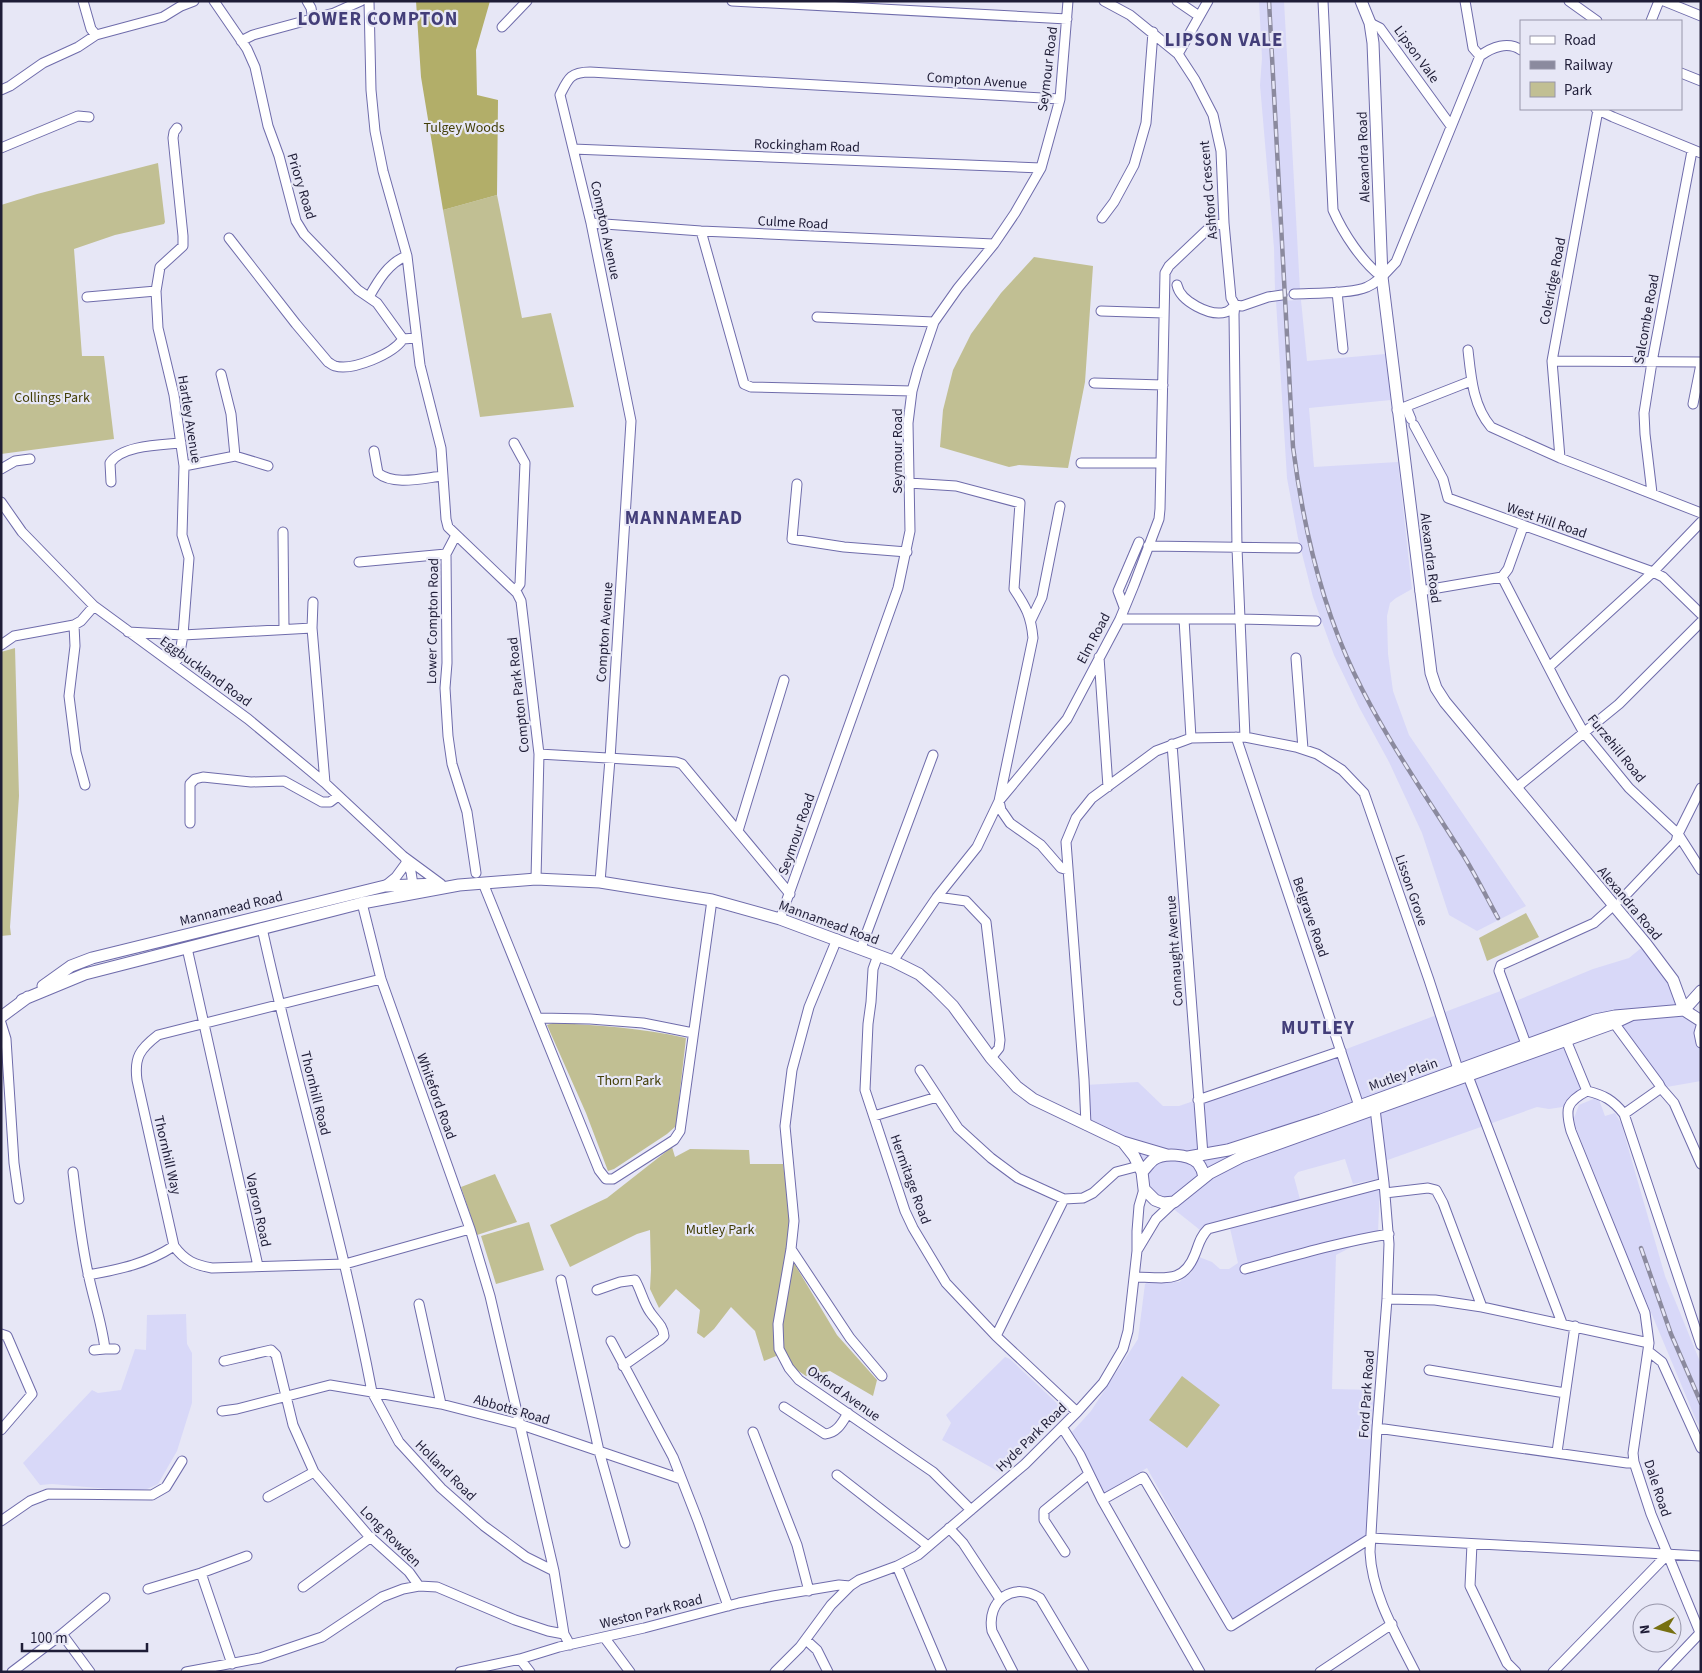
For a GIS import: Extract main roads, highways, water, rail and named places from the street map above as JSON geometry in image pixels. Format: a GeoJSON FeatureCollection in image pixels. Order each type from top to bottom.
{"type":"FeatureCollection","features":[{"type":"Feature","properties":{"kind":"main road","name":"Lipson Vale"},"geometry":{"type":"LineString","coordinates":[[1360,1],[1370,23]]}},
{"type":"Feature","properties":{"kind":"main road","name":"Alexandra Road"},"geometry":{"type":"LineString","coordinates":[[1370,23],[1374,51],[1382,277],[1401,408],[1420,591],[1431,673],[1436,688],[1444,702],[1516,788],[1618,903],[1673,980],[1684,1010]]}},
{"type":"Feature","properties":{"kind":"main road","name":"Mannamead Road"},"geometry":{"type":"LineString","coordinates":[[22,1000],[84,974],[187,948],[260,922],[385,886],[414,889],[536,880],[600,882],[712,900],[780,919],[893,961],[918,974],[953,1006],[991,1058],[1017,1087],[1033,1098],[1123,1142],[1166,1155]]}},
{"type":"Feature","properties":{"kind":"main road","name":"Mannamead Road"},"geometry":{"type":"LineString","coordinates":[[1,1018],[22,1000],[71,966],[92,958],[260,922],[362,904],[414,889],[441,884],[459,885]]}},
{"type":"Feature","properties":{"kind":"main road"},"geometry":{"type":"LineString","coordinates":[[1700,1026],[1684,1010],[1701,991]]}},
{"type":"Feature","properties":{"kind":"main road","name":"Mutley Plain"},"geometry":{"type":"LineString","coordinates":[[1204,1177],[1221,1166],[1241,1157],[1526,1044],[1595,1020],[1615,1016],[1684,1010]]}},
{"type":"Feature","properties":{"kind":"main road","name":"Mutley Plain"},"geometry":{"type":"LineString","coordinates":[[1184,1157],[1203,1155],[1246,1145],[1359,1106],[1373,1106],[1468,1076],[1614,1023],[1631,1015]]}},
{"type":"Feature","properties":{"kind":"main road"},"geometry":{"type":"LineString","coordinates":[[1123,1142],[1141,1169],[1144,1189],[1155,1200],[1163,1203],[1174,1202],[1204,1177],[1202,1168],[1196,1161],[1184,1157],[1166,1155],[1154,1159],[1141,1169]]}},
{"type":"Feature","properties":{"kind":"railway"},"geometry":{"type":"LineString","coordinates":[[1269,1],[1293,447],[1302,505],[1315,563],[1322,591],[1342,646],[1366,697],[1393,744],[1465,858],[1498,918]]}},
{"type":"Feature","properties":{"kind":"railway"},"geometry":{"type":"LineString","coordinates":[[1641,1248],[1671,1334],[1701,1403]]}},
{"type":"Feature","properties":{"kind":"district","name":"LOWER COMPTON"},"geometry":{"type":"Point","coordinates":[378,18]}},
{"type":"Feature","properties":{"kind":"district","name":"LIPSON VALE"},"geometry":{"type":"Point","coordinates":[1224,39]}},
{"type":"Feature","properties":{"kind":"district","name":"MANNAMEAD"},"geometry":{"type":"Point","coordinates":[684,517]}},
{"type":"Feature","properties":{"kind":"district","name":"MUTLEY"},"geometry":{"type":"Point","coordinates":[1318,1027]}},
{"type":"Feature","properties":{"kind":"park label","name":"Tulgey Woods"},"geometry":{"type":"Point","coordinates":[464,127]}},
{"type":"Feature","properties":{"kind":"park label","name":"Collings Park"},"geometry":{"type":"Point","coordinates":[52,397]}},
{"type":"Feature","properties":{"kind":"park label","name":"Thorn Park"},"geometry":{"type":"Point","coordinates":[629,1080]}},
{"type":"Feature","properties":{"kind":"park label","name":"Mutley Park"},"geometry":{"type":"Point","coordinates":[720,1229]}}]}
